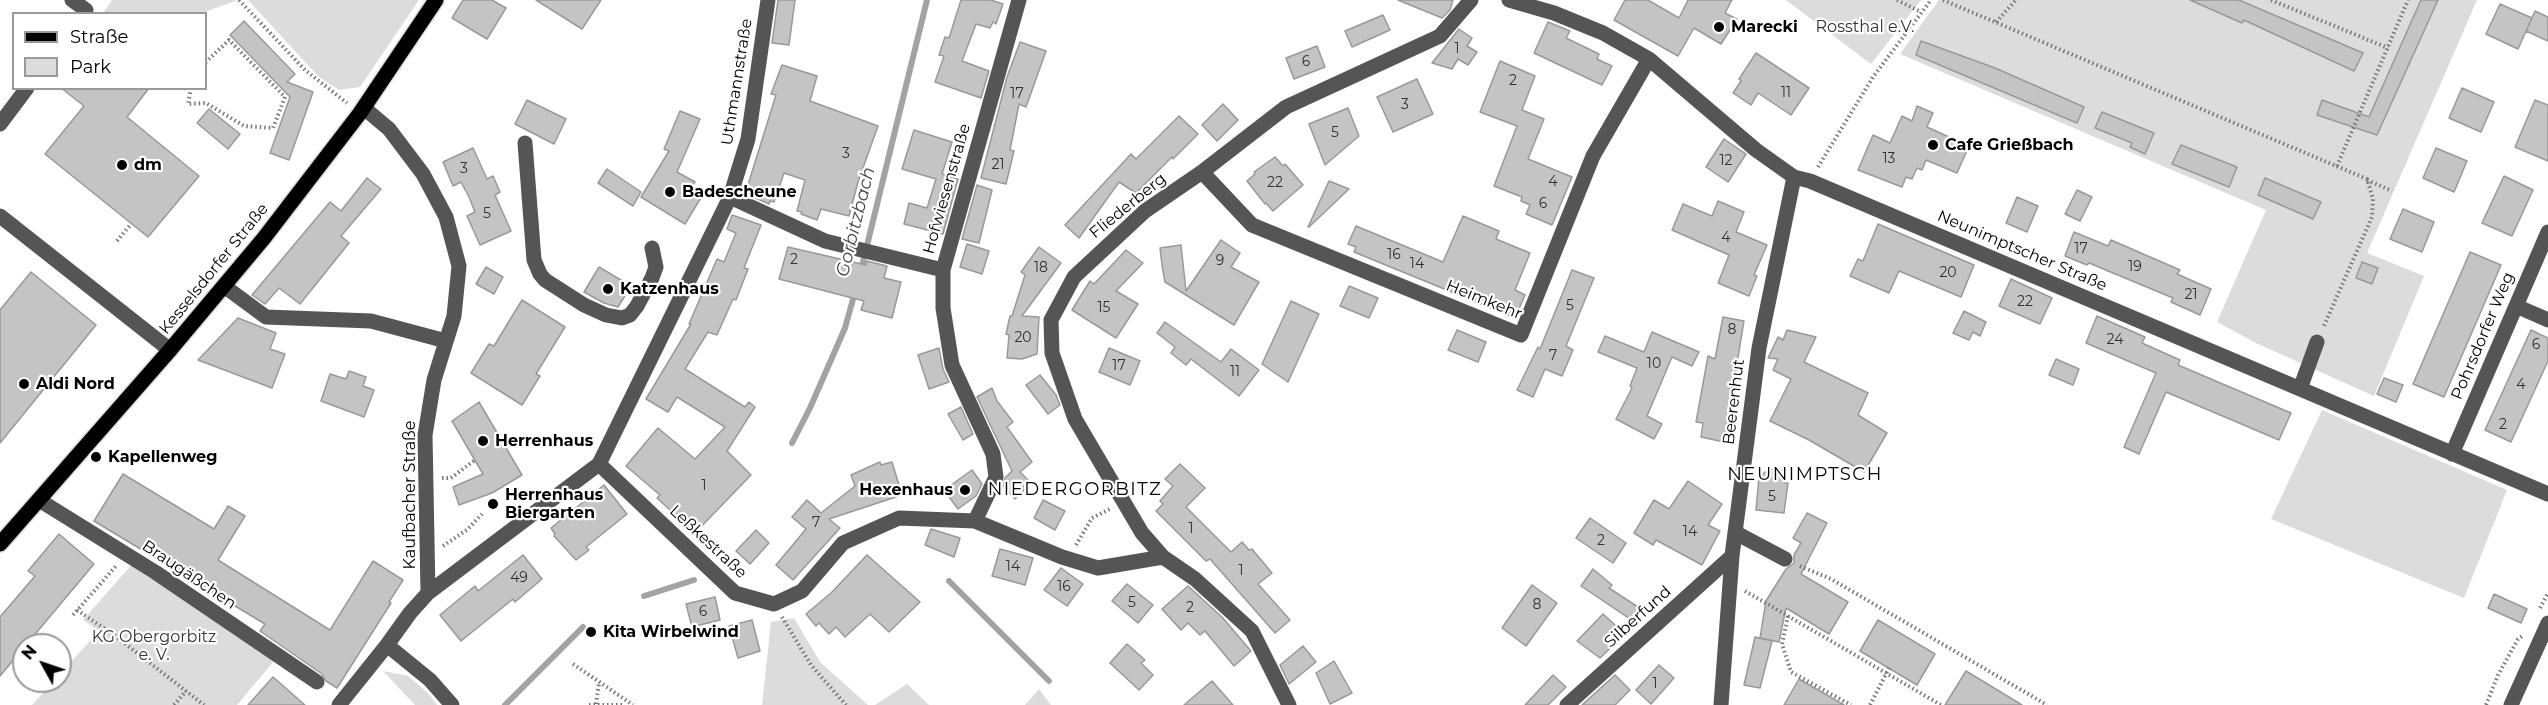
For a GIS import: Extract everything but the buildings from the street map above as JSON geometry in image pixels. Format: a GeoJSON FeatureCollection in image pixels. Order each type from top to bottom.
{"type":"FeatureCollection","features":[{"type":"Feature","properties":{"kind":"main road","name":"Kesselsdorfer Straße"},"geometry":{"type":"LineString","coordinates":[[0,544],[170,350],[264,238],[362,110],[436,0]]}},
{"type":"Feature","properties":{"kind":"street"},"geometry":{"type":"LineString","coordinates":[[72,0],[88,8]]}},
{"type":"Feature","properties":{"kind":"street","name":"Uthmannstraße"},"geometry":{"type":"LineString","coordinates":[[339,705],[428,593],[599,464],[730,197],[748,139],[768,0]]}},
{"type":"Feature","properties":{"kind":"street","name":"Hofwiesenstraße"},"geometry":{"type":"LineString","coordinates":[[975,521],[996,477],[993,454],[952,365],[943,308],[943,270],[1019,0]]}},
{"type":"Feature","properties":{"kind":"street","name":"Fliederberg"},"geometry":{"type":"LineString","coordinates":[[1289,705],[1252,631],[1195,579],[1163,557],[1142,533],[1075,419],[1052,353],[1051,320],[1074,277],[1103,247],[1145,211],[1202,172],[1286,107],[1440,36],[1471,0]]}},
{"type":"Feature","properties":{"kind":"street","name":"Neunimptscher Straße"},"geometry":{"type":"LineString","coordinates":[[1509,0],[1554,13],[1603,33],[1649,59],[1756,150],[1794,177],[1810,181],[2548,494]]}},
{"type":"Feature","properties":{"kind":"street","name":"Heimkehr"},"geometry":{"type":"LineString","coordinates":[[1202,172],[1252,225],[1521,335],[1593,156],[1649,59]]}},
{"type":"Feature","properties":{"kind":"street"},"geometry":{"type":"LineString","coordinates":[[0,124],[26,90]]}},
{"type":"Feature","properties":{"kind":"street","name":"Kaufbacher Straße"},"geometry":{"type":"LineString","coordinates":[[362,110],[389,129],[423,174],[446,217],[459,266],[454,316],[434,380],[425,435],[428,593]]}},
{"type":"Feature","properties":{"kind":"street"},"geometry":{"type":"LineString","coordinates":[[525,143],[534,260],[540,274],[545,279],[584,305],[606,315],[622,318],[630,315],[637,306],[652,278],[656,267],[652,248]]}},
{"type":"Feature","properties":{"kind":"street","name":"Beerenhut"},"geometry":{"type":"LineString","coordinates":[[1721,705],[1732,556],[1759,348],[1794,177]]}},
{"type":"Feature","properties":{"kind":"street"},"geometry":{"type":"LineString","coordinates":[[730,197],[825,241],[943,270]]}},
{"type":"Feature","properties":{"kind":"street"},"geometry":{"type":"LineString","coordinates":[[0,216],[170,350]]}},
{"type":"Feature","properties":{"kind":"street","name":"Pohrsdorfer Weg"},"geometry":{"type":"LineString","coordinates":[[2452,453],[2548,232]]}},
{"type":"Feature","properties":{"kind":"street"},"geometry":{"type":"LineString","coordinates":[[224,286],[266,317],[371,321],[446,340]]}},
{"type":"Feature","properties":{"kind":"street"},"geometry":{"type":"LineString","coordinates":[[2516,306],[2548,320]]}},
{"type":"Feature","properties":{"kind":"street"},"geometry":{"type":"LineString","coordinates":[[2300,389],[2317,342]]}},
{"type":"Feature","properties":{"kind":"street","name":"Leßkestraße"},"geometry":{"type":"LineString","coordinates":[[599,464],[735,593],[774,604]]}},
{"type":"Feature","properties":{"kind":"street","name":"Braugäßchen"},"geometry":{"type":"LineString","coordinates":[[39,500],[126,554],[317,682]]}},
{"type":"Feature","properties":{"kind":"street"},"geometry":{"type":"LineString","coordinates":[[774,604],[802,591],[843,543],[899,518],[975,521],[1062,557],[1098,568],[1163,557]]}},
{"type":"Feature","properties":{"kind":"street"},"geometry":{"type":"LineString","coordinates":[[1736,533],[1785,559]]}},
{"type":"Feature","properties":{"kind":"street","name":"Silberfund"},"geometry":{"type":"LineString","coordinates":[[1568,705],[1732,556]]}},
{"type":"Feature","properties":{"kind":"street"},"geometry":{"type":"LineString","coordinates":[[2511,705],[2548,623]]}},
{"type":"Feature","properties":{"kind":"street"},"geometry":{"type":"LineString","coordinates":[[387,645],[430,680],[452,705]]}},
{"type":"Feature","properties":{"kind":"path"},"geometry":{"type":"LineString","coordinates":[[239,0],[305,70],[362,110]]}},
{"type":"Feature","properties":{"kind":"path"},"geometry":{"type":"LineString","coordinates":[[1897,0],[1921,12]]}},
{"type":"Feature","properties":{"kind":"path"},"geometry":{"type":"LineString","coordinates":[[1810,181],[1873,77],[1931,0]]}},
{"type":"Feature","properties":{"kind":"path"},"geometry":{"type":"LineString","coordinates":[[1943,0],[2392,191]]}},
{"type":"Feature","properties":{"kind":"path"},"geometry":{"type":"LineString","coordinates":[[1996,22],[2016,0]]}},
{"type":"Feature","properties":{"kind":"path"},"geometry":{"type":"LineString","coordinates":[[2271,0],[2388,48]]}},
{"type":"Feature","properties":{"kind":"path"},"geometry":{"type":"LineString","coordinates":[[2337,166],[2409,0]]}},
{"type":"Feature","properties":{"kind":"path"},"geometry":{"type":"LineString","coordinates":[[191,90],[188,104],[206,103],[244,126],[273,128],[285,97],[229,40],[207,61]]}},
{"type":"Feature","properties":{"kind":"path"},"geometry":{"type":"LineString","coordinates":[[2317,342],[2372,217],[2373,199],[2367,180]]}},
{"type":"Feature","properties":{"kind":"path"},"geometry":{"type":"LineString","coordinates":[[117,241],[131,224]]}},
{"type":"Feature","properties":{"kind":"path"},"geometry":{"type":"LineString","coordinates":[[426,478],[451,478],[475,460]]}},
{"type":"Feature","properties":{"kind":"path"},"geometry":{"type":"LineString","coordinates":[[1077,543],[1092,518],[1123,502]]}},
{"type":"Feature","properties":{"kind":"path"},"geometry":{"type":"LineString","coordinates":[[428,552],[446,545],[468,529],[482,514]]}},
{"type":"Feature","properties":{"kind":"path"},"geometry":{"type":"LineString","coordinates":[[73,615],[126,554]]}},
{"type":"Feature","properties":{"kind":"path"},"geometry":{"type":"LineString","coordinates":[[1785,559],[1831,579],[2047,705]]}},
{"type":"Feature","properties":{"kind":"path"},"geometry":{"type":"LineString","coordinates":[[1730,582],[1888,671],[1941,705]]}},
{"type":"Feature","properties":{"kind":"path"},"geometry":{"type":"LineString","coordinates":[[774,604],[811,665],[846,705]]}},
{"type":"Feature","properties":{"kind":"path"},"geometry":{"type":"LineString","coordinates":[[77,610],[114,635],[204,705]]}},
{"type":"Feature","properties":{"kind":"path"},"geometry":{"type":"LineString","coordinates":[[1788,616],[1782,645],[1791,672],[1851,705]]}},
{"type":"Feature","properties":{"kind":"path"},"geometry":{"type":"LineString","coordinates":[[573,664],[633,705]]}},
{"type":"Feature","properties":{"kind":"path"},"geometry":{"type":"LineString","coordinates":[[1870,705],[1888,671]]}},
{"type":"Feature","properties":{"kind":"path"},"geometry":{"type":"LineString","coordinates":[[596,704],[599,683]]}},
{"type":"Feature","properties":{"kind":"path"},"geometry":{"type":"LineString","coordinates":[[174,705],[186,691]]}},
{"type":"Feature","properties":{"kind":"path"},"geometry":{"type":"LineString","coordinates":[[589,705],[622,705]]}},
{"type":"Feature","properties":{"kind":"green space"},"geometry":{"type":"Polygon","coordinates":[[[112,0],[238,0],[205,12],[104,12],[112,0]]]}},
{"type":"Feature","properties":{"kind":"green space"},"geometry":{"type":"Polygon","coordinates":[[[248,0],[419,0],[360,87],[339,90],[319,77],[248,0]]]}},
{"type":"Feature","properties":{"kind":"green space","name":"Rossthal e.V."},"geometry":{"type":"Polygon","coordinates":[[[1786,0],[1921,0],[1871,64],[1786,0]]]}},
{"type":"Feature","properties":{"kind":"green space"},"geometry":{"type":"Polygon","coordinates":[[[1939,0],[2477,0],[2367,253],[2424,276],[2374,396],[2256,343],[2217,322],[2266,210],[1900,54],[1939,0]]]}},
{"type":"Feature","properties":{"kind":"green space"},"geometry":{"type":"Polygon","coordinates":[[[2322,410],[2507,490],[2464,598],[2271,519],[2322,410]]]}},
{"type":"Feature","properties":{"kind":"green space","name":"KG Obergorbitz e. V."},"geometry":{"type":"Polygon","coordinates":[[[134,562],[275,660],[237,705],[32,705],[43,693],[72,693],[72,661],[99,631],[83,620],[134,562]]]}},
{"type":"Feature","properties":{"kind":"green space"},"geometry":{"type":"Polygon","coordinates":[[[794,618],[820,662],[868,705],[762,705],[771,622],[794,618]]]}},
{"type":"Feature","properties":{"kind":"green space"},"geometry":{"type":"Polygon","coordinates":[[[383,671],[408,676],[429,694],[437,705],[415,705],[383,671]]]}},
{"type":"Feature","properties":{"kind":"green space"},"geometry":{"type":"Polygon","coordinates":[[[907,684],[929,705],[875,705],[907,684]]]}},
{"type":"Feature","properties":{"kind":"green space"},"geometry":{"type":"Polygon","coordinates":[[[1039,689],[1051,705],[1025,705],[1039,689]]]}},
{"type":"Feature","properties":{"kind":"waterway","name":"Gorbitzbach"},"geometry":{"type":"LineString","coordinates":[[861,270],[927,0]]}},
{"type":"Feature","properties":{"kind":"waterway","name":"Gorbitzbach"},"geometry":{"type":"LineString","coordinates":[[792,443],[845,328],[855,292]]}},
{"type":"Feature","properties":{"kind":"waterway","name":"Gorbitzbach"},"geometry":{"type":"LineString","coordinates":[[644,596],[694,580]]}},
{"type":"Feature","properties":{"kind":"waterway"},"geometry":{"type":"LineString","coordinates":[[949,581],[1049,681]]}},
{"type":"Feature","properties":{"kind":"waterway","name":"Gorbitzbach"},"geometry":{"type":"LineString","coordinates":[[505,705],[583,627]]}},
{"type":"Feature","properties":{"kind":"place","name":"Marecki"},"geometry":{"type":"Point","coordinates":[1719,27]}},
{"type":"Feature","properties":{"kind":"place","name":"Cafe Grießbach"},"geometry":{"type":"Point","coordinates":[1933,145]}},
{"type":"Feature","properties":{"kind":"place","name":"dm"},"geometry":{"type":"Point","coordinates":[122,165]}},
{"type":"Feature","properties":{"kind":"place","name":"Badescheune"},"geometry":{"type":"Point","coordinates":[670,192]}},
{"type":"Feature","properties":{"kind":"place","name":"Katzenhaus"},"geometry":{"type":"Point","coordinates":[608,289]}},
{"type":"Feature","properties":{"kind":"place","name":"Aldi Nord"},"geometry":{"type":"Point","coordinates":[24,384]}},
{"type":"Feature","properties":{"kind":"place","name":"Herrenhaus"},"geometry":{"type":"Point","coordinates":[483,441]}},
{"type":"Feature","properties":{"kind":"place","name":"Kapellenweg"},"geometry":{"type":"Point","coordinates":[96,457]}},
{"type":"Feature","properties":{"kind":"place","name":"Hexenhaus"},"geometry":{"type":"Point","coordinates":[965,490]}},
{"type":"Feature","properties":{"kind":"place","name":"Herrenhaus Biergarten"},"geometry":{"type":"Point","coordinates":[493,504]}},
{"type":"Feature","properties":{"kind":"place","name":"Kita Wirbelwind"},"geometry":{"type":"Point","coordinates":[591,632]}},
{"type":"Feature","properties":{"kind":"district","name":"NEUNIMPTSCH"},"geometry":{"type":"Point","coordinates":[1805,475]}},
{"type":"Feature","properties":{"kind":"district","name":"NIEDERGORBITZ"},"geometry":{"type":"Point","coordinates":[1075,490]}}]}
